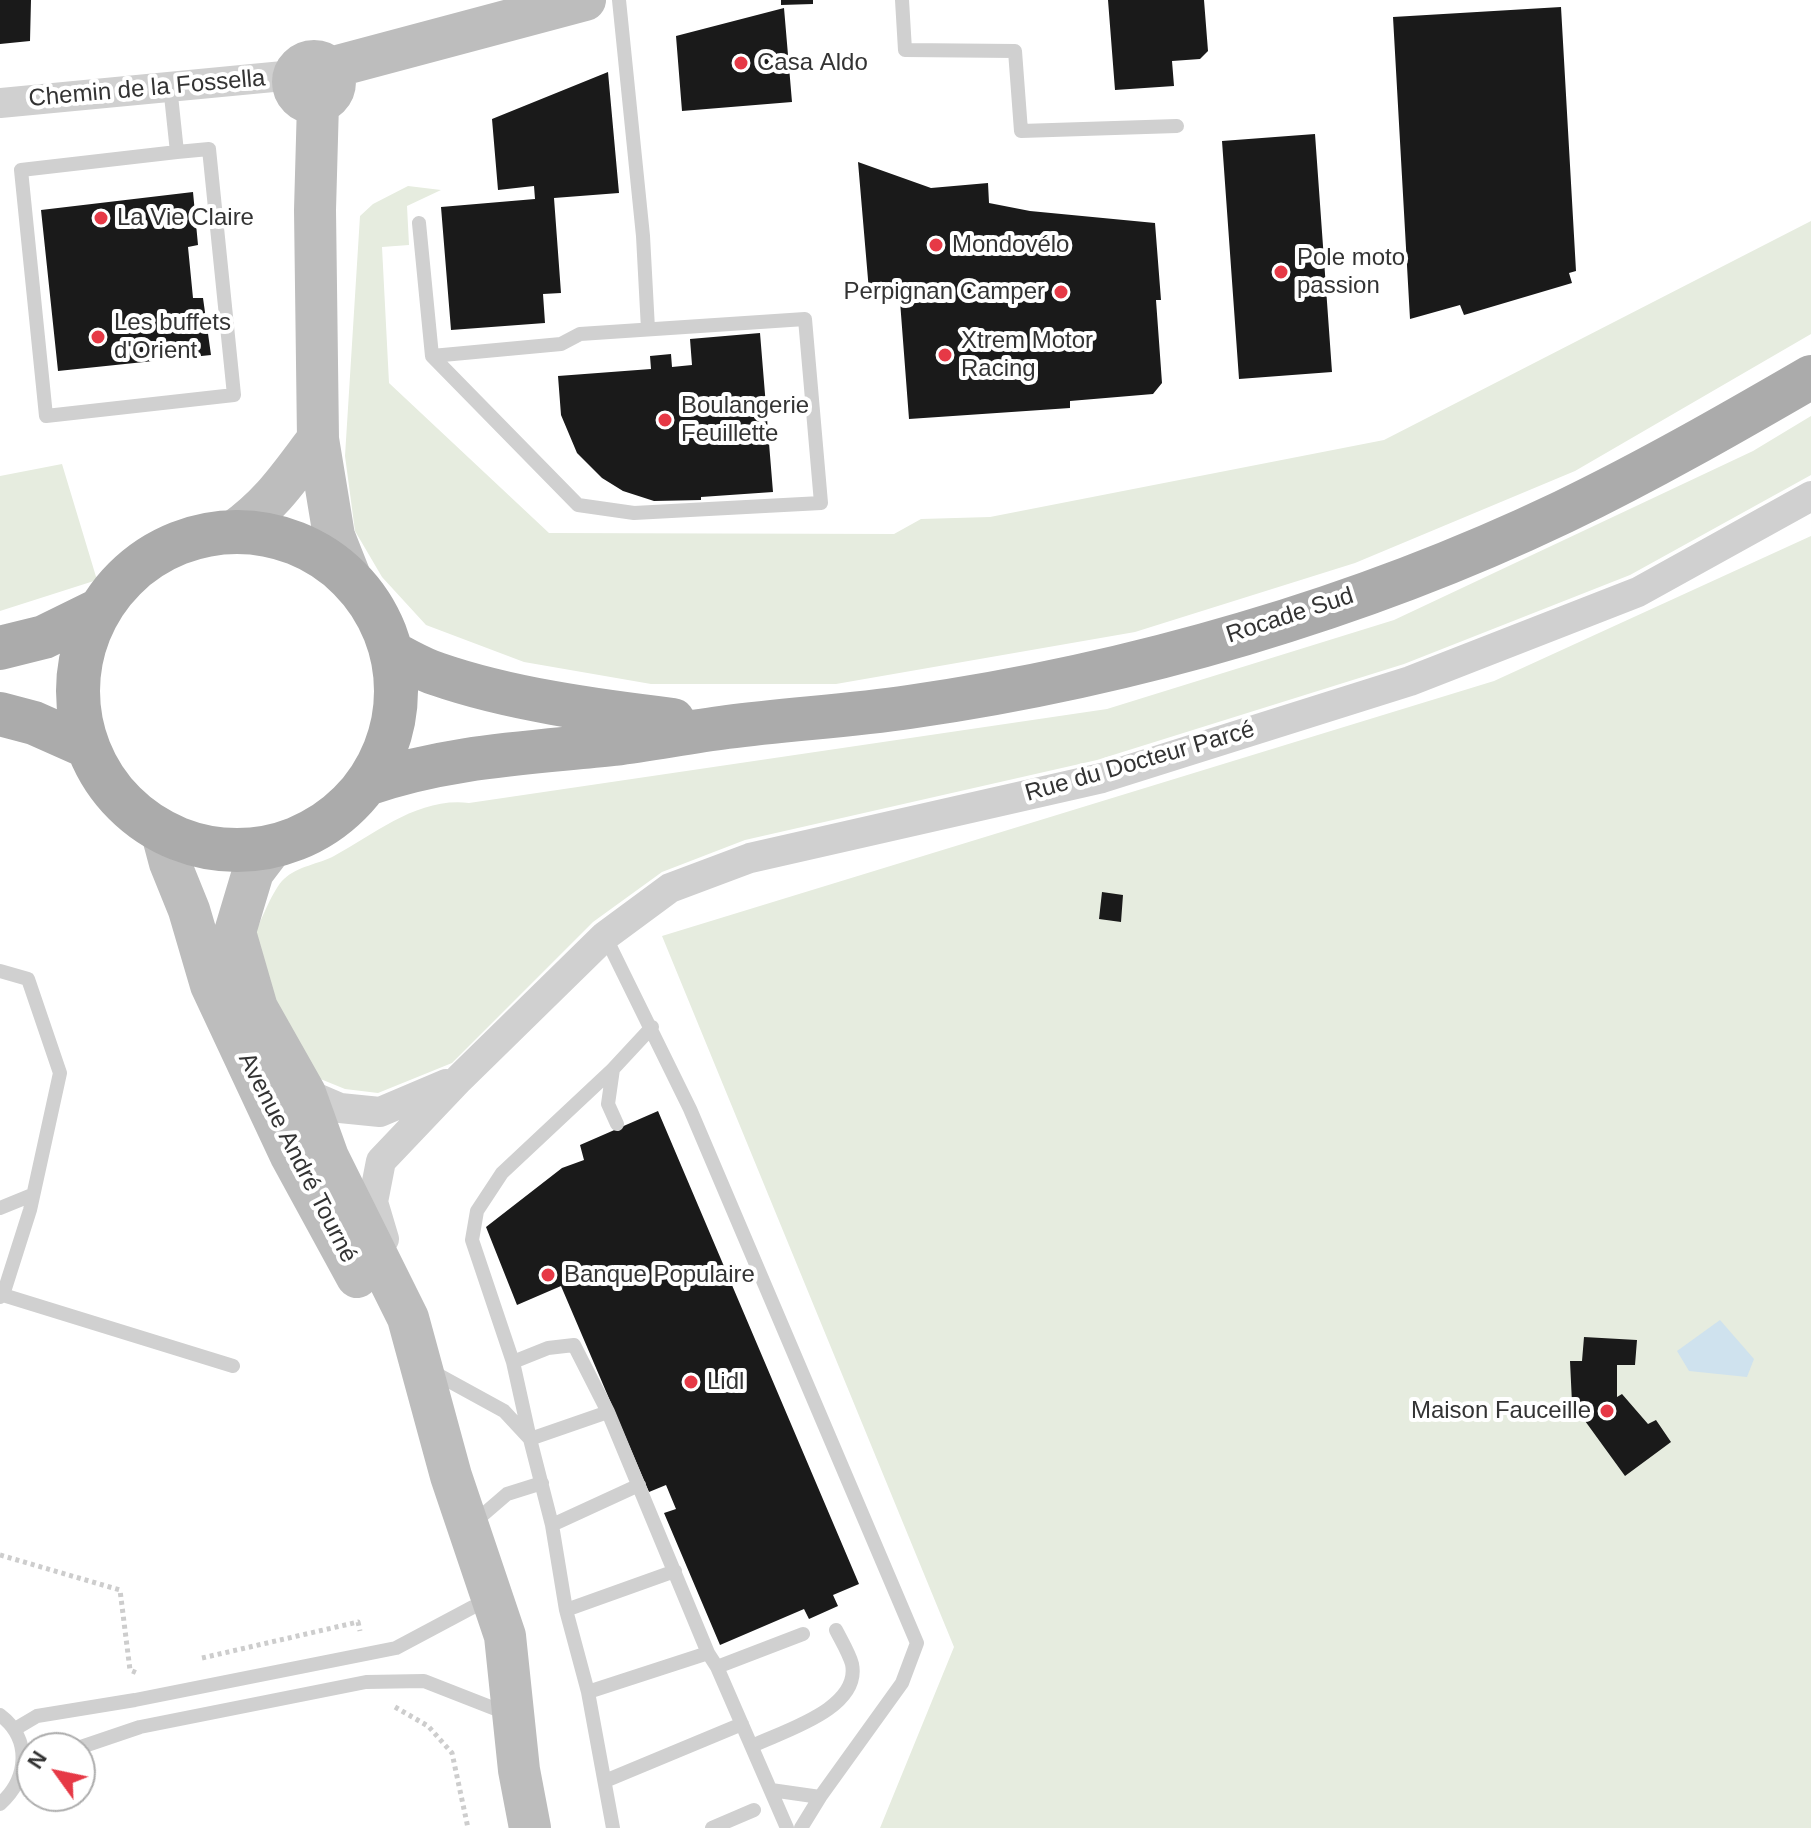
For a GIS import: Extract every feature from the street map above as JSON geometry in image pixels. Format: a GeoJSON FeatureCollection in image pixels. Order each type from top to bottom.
{"type":"FeatureCollection","features":[{"type":"Feature","properties":{"kind":"main road","name":"Rocade Sud"},"geometry":{"type":"LineString","coordinates":[[727,727],[908,707],[1062,681],[1307,614],[1449,561],[1563,512],[1716,432],[1811,377]]}},
{"type":"Feature","properties":{"kind":"main road"},"geometry":{"type":"LineString","coordinates":[[233,532],[267,534],[294,542],[318,553],[351,579],[376,613],[392,653],[396,682],[395,714],[384,753],[367,784],[351,803],[321,827],[272,847],[236,851],[189,844],[162,833],[119,799],[102,777],[88,747],[79,713],[79,671],[87,638],[101,609],[124,579],[155,555],[194,538],[233,532]]}},
{"type":"Feature","properties":{"kind":"main road"},"geometry":{"type":"LineString","coordinates":[[0,648],[44,637],[101,609]]}},
{"type":"Feature","properties":{"kind":"main road"},"geometry":{"type":"LineString","coordinates":[[392,653],[434,673],[476,686],[614,713],[727,727]]}},
{"type":"Feature","properties":{"kind":"main road"},"geometry":{"type":"LineString","coordinates":[[0,714],[34,723],[88,747]]}},
{"type":"Feature","properties":{"kind":"main road"},"geometry":{"type":"LineString","coordinates":[[367,784],[392,775],[499,754],[616,743],[727,727]]}},
{"type":"Feature","properties":{"kind":"street","name":"Chemin de la Fossella"},"geometry":{"type":"LineString","coordinates":[[0,103],[170,86],[314,82],[585,0]]}},
{"type":"Feature","properties":{"kind":"street"},"geometry":{"type":"LineString","coordinates":[[314,82],[318,439],[334,536],[351,579]]}},
{"type":"Feature","properties":{"kind":"street"},"geometry":{"type":"LineString","coordinates":[[233,532],[268,504],[318,439]]}},
{"type":"Feature","properties":{"kind":"street","name":"Rue du Docteur Parcé"},"geometry":{"type":"LineString","coordinates":[[381,1161],[459,1079],[605,936],[670,888],[750,858],[1102,778],[1410,681],[1638,592],[1811,496]]}},
{"type":"Feature","properties":{"kind":"street","name":"Avenue André Tourné"},"geometry":{"type":"LineString","coordinates":[[162,833],[211,985],[291,1156],[355,1274],[451,1476]]}},
{"type":"Feature","properties":{"kind":"street","name":"Avenue André Tourné"},"geometry":{"type":"LineString","coordinates":[[272,847],[253,872],[235,932],[257,1008],[305,1093],[328,1157],[408,1318],[451,1476],[505,1636],[519,1770],[530,1828]]}},
{"type":"Feature","properties":{"kind":"street"},"geometry":{"type":"LineString","coordinates":[[211,985],[248,1040],[295,1132],[328,1157],[381,1161],[373,1202],[408,1318]]}},
{"type":"Feature","properties":{"kind":"street","name":"Rue du Docteur Parcé"},"geometry":{"type":"LineString","coordinates":[[305,1093],[340,1108],[380,1112],[459,1079]]}},
{"type":"Feature","properties":{"kind":"street","name":"Avenue André Tourné"},"geometry":{"type":"LineString","coordinates":[[468,1528],[473,1607],[493,1708],[519,1770]]}},
{"type":"Feature","properties":{"kind":"lane"},"geometry":{"type":"LineString","coordinates":[[619,0],[643,236],[648,329]]}},
{"type":"Feature","properties":{"kind":"lane"},"geometry":{"type":"LineString","coordinates":[[902,0],[905,50],[1015,51],[1021,131],[1177,126]]}},
{"type":"Feature","properties":{"kind":"lane"},"geometry":{"type":"LineString","coordinates":[[170,86],[177,152]]}},
{"type":"Feature","properties":{"kind":"lane"},"geometry":{"type":"LineString","coordinates":[[209,149],[234,395],[46,416],[21,170],[177,152],[209,149]]}},
{"type":"Feature","properties":{"kind":"lane"},"geometry":{"type":"LineString","coordinates":[[419,223],[432,356],[578,505],[634,513],[821,503],[805,319],[580,334],[561,344],[432,356]]}},
{"type":"Feature","properties":{"kind":"lane"},"geometry":{"type":"LineString","coordinates":[[605,936],[690,1109],[917,1643],[902,1683],[801,1828]]}},
{"type":"Feature","properties":{"kind":"lane"},"geometry":{"type":"LineString","coordinates":[[0,971],[28,979],[60,1073],[30,1210],[2,1296],[233,1366]]}},
{"type":"Feature","properties":{"kind":"lane"},"geometry":{"type":"LineString","coordinates":[[613,1828],[588,1692],[566,1610],[552,1525],[513,1362],[472,1240],[477,1211],[502,1173],[613,1069],[652,1027]]}},
{"type":"Feature","properties":{"kind":"lane"},"geometry":{"type":"LineString","coordinates":[[613,1069],[608,1104],[617,1124]]}},
{"type":"Feature","properties":{"kind":"lane"},"geometry":{"type":"LineString","coordinates":[[0,1208],[32,1195]]}},
{"type":"Feature","properties":{"kind":"lane"},"geometry":{"type":"LineString","coordinates":[[513,1362],[548,1348],[574,1345],[608,1412],[708,1653],[717,1667],[787,1828]]}},
{"type":"Feature","properties":{"kind":"lane"},"geometry":{"type":"LineString","coordinates":[[423,1366],[504,1411],[530,1439]]}},
{"type":"Feature","properties":{"kind":"lane"},"geometry":{"type":"LineString","coordinates":[[530,1439],[608,1412]]}},
{"type":"Feature","properties":{"kind":"lane"},"geometry":{"type":"LineString","coordinates":[[468,1528],[507,1494],[542,1483]]}},
{"type":"Feature","properties":{"kind":"lane"},"geometry":{"type":"LineString","coordinates":[[552,1525],[639,1485]]}},
{"type":"Feature","properties":{"kind":"lane"},"geometry":{"type":"LineString","coordinates":[[566,1610],[675,1571]]}},
{"type":"Feature","properties":{"kind":"lane"},"geometry":{"type":"LineString","coordinates":[[15,1729],[37,1716],[135,1700],[396,1648],[473,1607]]}},
{"type":"Feature","properties":{"kind":"lane"},"geometry":{"type":"LineString","coordinates":[[752,1746],[829,1711],[848,1692],[852,1666],[836,1630]]}},
{"type":"Feature","properties":{"kind":"lane"},"geometry":{"type":"LineString","coordinates":[[717,1667],[803,1634]]}},
{"type":"Feature","properties":{"kind":"lane"},"geometry":{"type":"LineString","coordinates":[[588,1692],[708,1653]]}},
{"type":"Feature","properties":{"kind":"lane"},"geometry":{"type":"LineString","coordinates":[[96,1742],[140,1727],[366,1682],[424,1681],[493,1708]]}},
{"type":"Feature","properties":{"kind":"lane"},"geometry":{"type":"LineString","coordinates":[[0,1715],[16,1732]]}},
{"type":"Feature","properties":{"kind":"lane"},"geometry":{"type":"LineString","coordinates":[[605,1781],[742,1724]]}},
{"type":"Feature","properties":{"kind":"lane"},"geometry":{"type":"LineString","coordinates":[[0,1804],[16,1788]]}},
{"type":"Feature","properties":{"kind":"lane"},"geometry":{"type":"LineString","coordinates":[[771,1790],[820,1797]]}},
{"type":"Feature","properties":{"kind":"lane"},"geometry":{"type":"LineString","coordinates":[[712,1828],[754,1810]]}},
{"type":"Feature","properties":{"kind":"shaded area"},"geometry":{"type":"Polygon","coordinates":[[[408,186],[441,190],[407,206],[409,245],[382,247],[389,383],[549,533],[894,534],[921,519],[990,517],[1384,440],[1811,221],[1811,334],[1575,471],[1355,563],[1135,632],[836,684],[651,684],[524,662],[426,625],[382,577],[355,531],[345,456],[360,216],[373,204],[408,186]]]}},
{"type":"Feature","properties":{"kind":"shaded area"},"geometry":{"type":"Polygon","coordinates":[[[1811,416],[1811,475],[1630,575],[1404,664],[1097,760],[745,840],[662,872],[593,922],[452,1063],[378,1093],[345,1089],[318,1078],[275,1001],[255,933],[280,884],[296,871],[334,856],[415,811],[450,803],[469,803],[1107,709],[1394,620],[1753,451],[1811,416]]]}},
{"type":"Feature","properties":{"kind":"shaded area"},"geometry":{"type":"Polygon","coordinates":[[[62,464],[97,580],[0,611],[0,476],[62,464]]]}},
{"type":"Feature","properties":{"kind":"shaded area"},"geometry":{"type":"Polygon","coordinates":[[[1811,536],[1811,1828],[880,1828],[954,1647],[662,936],[1494,681],[1811,536]]]}},
{"type":"Feature","properties":{"kind":"water"},"geometry":{"type":"Polygon","coordinates":[[[1720,1320],[1754,1359],[1747,1377],[1689,1371],[1677,1351],[1720,1320]]]}},
{"type":"Feature","properties":{"kind":"building"},"geometry":{"type":"Polygon","coordinates":[[[0,0],[31,0],[30,41],[0,44],[0,0]]]}},
{"type":"Feature","properties":{"kind":"building"},"geometry":{"type":"Polygon","coordinates":[[[781,0],[813,0],[813,4],[781,5],[781,0]]]}},
{"type":"Feature","properties":{"kind":"building"},"geometry":{"type":"Polygon","coordinates":[[[1108,0],[1204,0],[1208,51],[1200,59],[1172,61],[1174,86],[1115,90],[1108,0]]]}},
{"type":"Feature","properties":{"kind":"building"},"geometry":{"type":"Polygon","coordinates":[[[1561,7],[1576,271],[1569,273],[1572,283],[1464,315],[1460,305],[1410,319],[1393,17],[1561,7]]]}},
{"type":"Feature","properties":{"kind":"building"},"geometry":{"type":"Polygon","coordinates":[[[784,8],[792,102],[682,111],[676,36],[784,8]]]}},
{"type":"Feature","properties":{"kind":"building"},"geometry":{"type":"Polygon","coordinates":[[[608,72],[619,193],[554,198],[561,293],[543,294],[545,323],[451,330],[441,207],[535,199],[534,186],[498,190],[492,119],[608,72]]]}},
{"type":"Feature","properties":{"kind":"building"},"geometry":{"type":"Polygon","coordinates":[[[1315,134],[1332,372],[1239,379],[1222,141],[1315,134]]]}},
{"type":"Feature","properties":{"kind":"building"},"geometry":{"type":"Polygon","coordinates":[[[858,162],[931,188],[988,183],[989,203],[1030,211],[1155,223],[1161,300],[1156,300],[1162,383],[1153,394],[1070,401],[1070,408],[909,419],[899,288],[869,291],[858,162]]]}},
{"type":"Feature","properties":{"kind":"building"},"geometry":{"type":"Polygon","coordinates":[[[193,192],[198,245],[188,247],[193,298],[203,298],[211,355],[58,371],[41,210],[193,192]]]}},
{"type":"Feature","properties":{"kind":"building","name":"Boulangerie Feuillette"},"geometry":{"type":"Polygon","coordinates":[[[760,333],[773,492],[701,497],[701,500],[654,501],[623,491],[602,478],[577,453],[561,415],[558,376],[651,369],[650,356],[671,354],[672,367],[692,365],[690,339],[760,333]]]}},
{"type":"Feature","properties":{"kind":"building"},"geometry":{"type":"Polygon","coordinates":[[[1102,892],[1123,895],[1121,922],[1099,919],[1102,892]]]}},
{"type":"Feature","properties":{"kind":"building"},"geometry":{"type":"Polygon","coordinates":[[[658,1111],[859,1584],[833,1595],[838,1606],[809,1619],[804,1609],[720,1645],[664,1513],[676,1509],[666,1485],[649,1492],[561,1286],[517,1305],[486,1227],[562,1168],[584,1160],[580,1145],[658,1111]]]}},
{"type":"Feature","properties":{"kind":"building","name":"Maison Fauceille"},"geometry":{"type":"Polygon","coordinates":[[[1584,1337],[1637,1340],[1635,1365],[1617,1365],[1617,1397],[1622,1394],[1648,1424],[1656,1420],[1671,1442],[1625,1476],[1572,1403],[1570,1361],[1582,1361],[1584,1337]]]}},
{"type":"Feature","properties":{"kind":"place","name":"Casa Aldo"},"geometry":{"type":"Point","coordinates":[741,63]}},
{"type":"Feature","properties":{"kind":"place","name":"La Vie Claire"},"geometry":{"type":"Point","coordinates":[101,218]}},
{"type":"Feature","properties":{"kind":"place","name":"Mondovélo"},"geometry":{"type":"Point","coordinates":[936,245]}},
{"type":"Feature","properties":{"kind":"place","name":"Pole moto passion"},"geometry":{"type":"Point","coordinates":[1281,272]}},
{"type":"Feature","properties":{"kind":"place","name":"Perpignan Camper"},"geometry":{"type":"Point","coordinates":[1061,292]}},
{"type":"Feature","properties":{"kind":"place","name":"Les buffets d'Orient"},"geometry":{"type":"Point","coordinates":[98,337]}},
{"type":"Feature","properties":{"kind":"place","name":"Xtrem Motor Racing"},"geometry":{"type":"Point","coordinates":[945,355]}},
{"type":"Feature","properties":{"kind":"place","name":"Boulangerie Feuillette"},"geometry":{"type":"Point","coordinates":[665,420]}},
{"type":"Feature","properties":{"kind":"place","name":"Banque Populaire"},"geometry":{"type":"Point","coordinates":[548,1275]}},
{"type":"Feature","properties":{"kind":"place","name":"Lidl"},"geometry":{"type":"Point","coordinates":[691,1382]}},
{"type":"Feature","properties":{"kind":"place","name":"Maison Fauceille"},"geometry":{"type":"Point","coordinates":[1607,1411]}}]}
